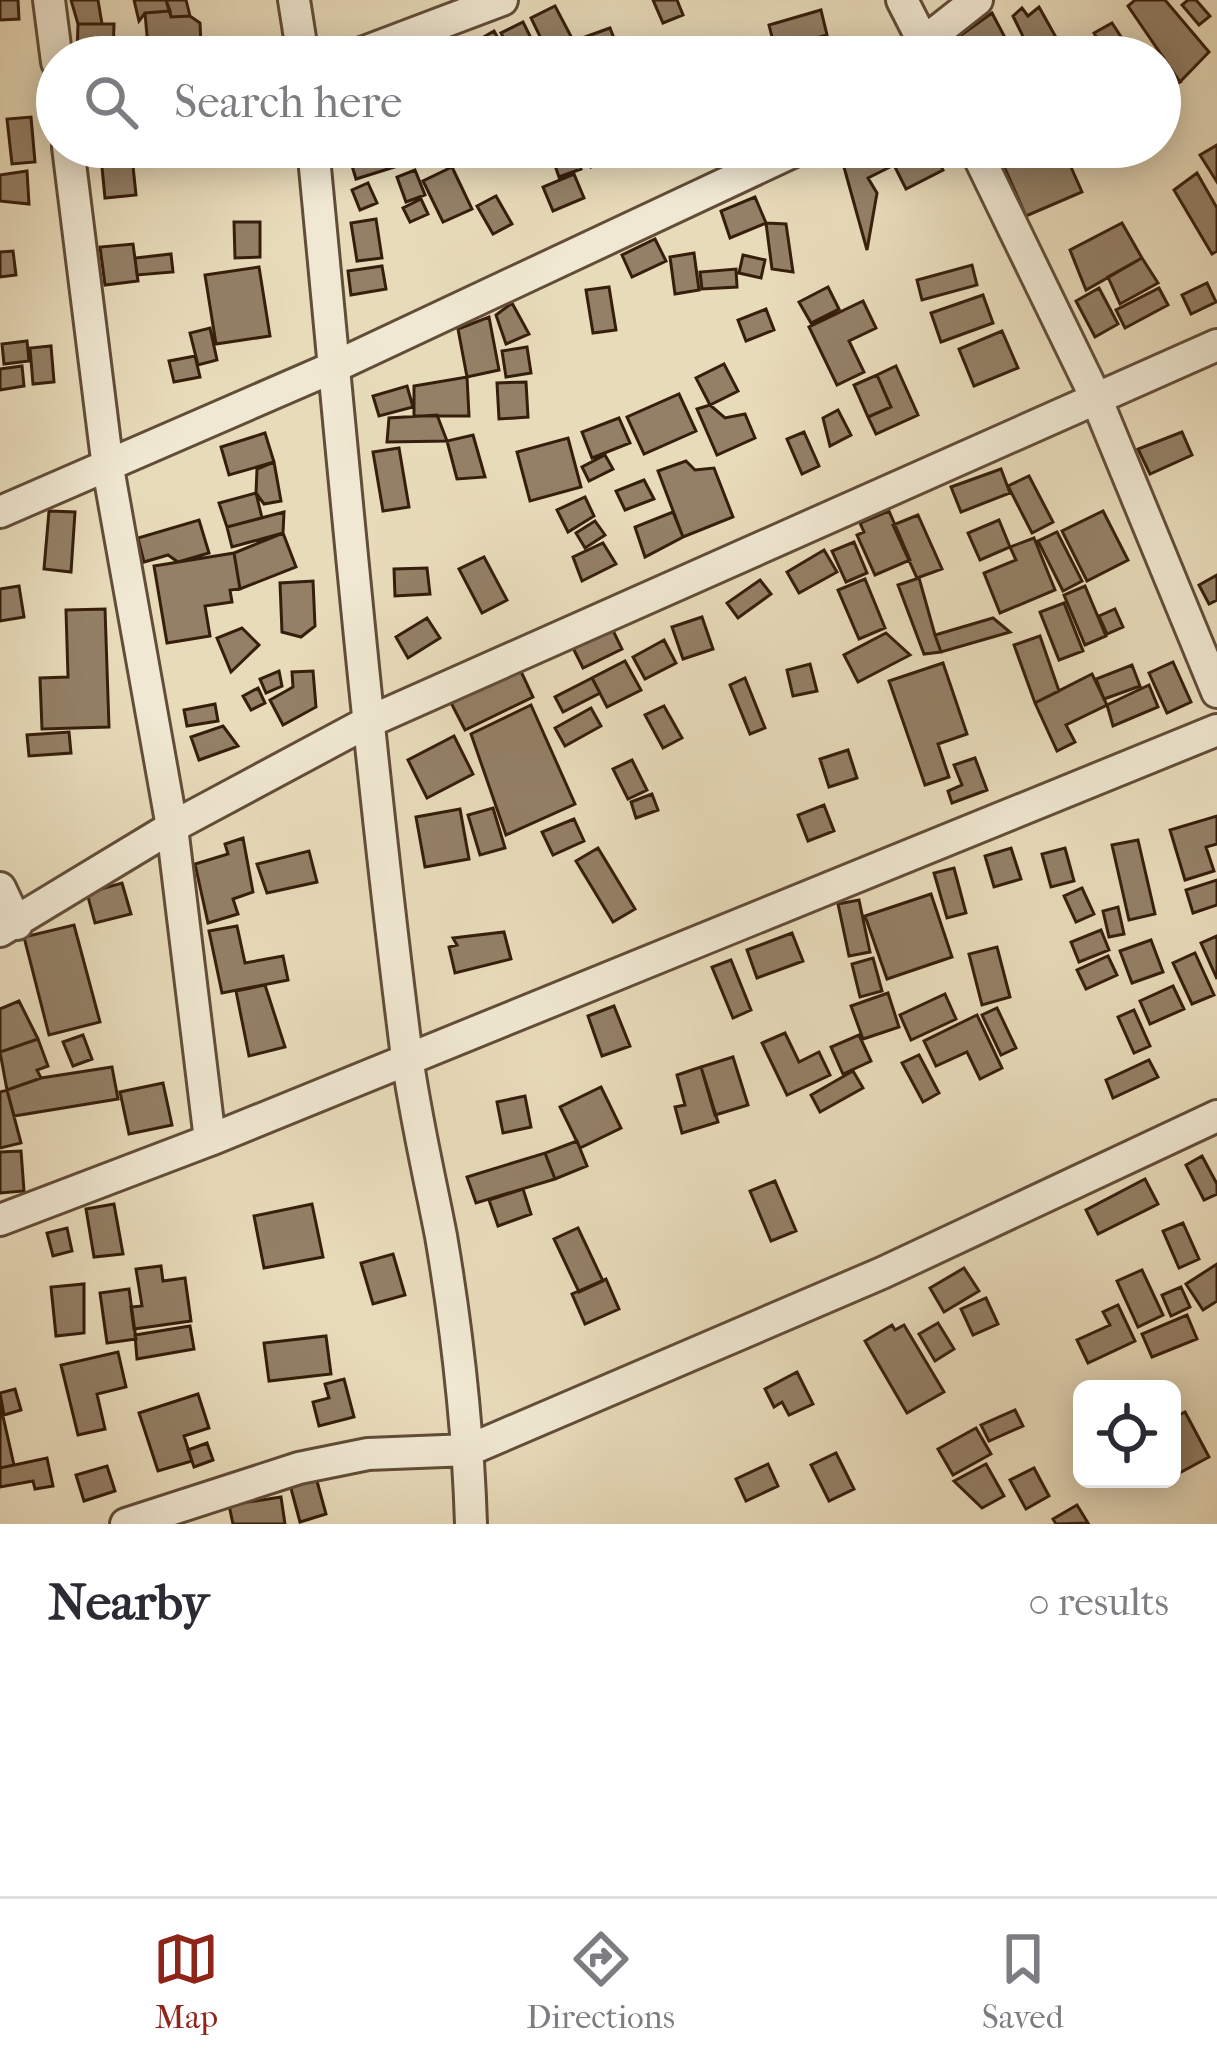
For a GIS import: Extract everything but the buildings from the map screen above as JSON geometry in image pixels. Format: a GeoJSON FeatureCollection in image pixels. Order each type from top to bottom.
{"type":"FeatureCollection","features":[{"type":"Feature","properties":{"kind":"street"},"geometry":{"type":"LineString","coordinates":[[49,0],[54,36]]}},
{"type":"Feature","properties":{"kind":"street"},"geometry":{"type":"LineString","coordinates":[[294,0],[300,36]]}},
{"type":"Feature","properties":{"kind":"street"},"geometry":{"type":"LineString","coordinates":[[407,36],[502,0]]}},
{"type":"Feature","properties":{"kind":"street"},"geometry":{"type":"LineString","coordinates":[[902,0],[921,36]]}},
{"type":"Feature","properties":{"kind":"street"},"geometry":{"type":"LineString","coordinates":[[941,36],[977,0]]}},
{"type":"Feature","properties":{"kind":"street"},"geometry":{"type":"LineString","coordinates":[[71,168],[109,468],[172,827],[210,1140]]}},
{"type":"Feature","properties":{"kind":"street"},"geometry":{"type":"LineString","coordinates":[[315,168],[366,723],[407,1057],[442,1242],[469,1450],[471,1524]]}},
{"type":"Feature","properties":{"kind":"street"},"geometry":{"type":"LineString","coordinates":[[0,512],[334,367],[758,168]]}},
{"type":"Feature","properties":{"kind":"street"},"geometry":{"type":"LineString","coordinates":[[984,168],[1096,398],[1217,692]]}},
{"type":"Feature","properties":{"kind":"street"},"geometry":{"type":"LineString","coordinates":[[0,888],[8,928],[172,827],[366,723],[1217,345]]}},
{"type":"Feature","properties":{"kind":"street"},"geometry":{"type":"LineString","coordinates":[[0,1220],[210,1140],[1217,730]]}},
{"type":"Feature","properties":{"kind":"street"},"geometry":{"type":"LineString","coordinates":[[126,1524],[299,1468],[368,1454],[469,1450],[882,1274],[1217,1116]]}}]}
